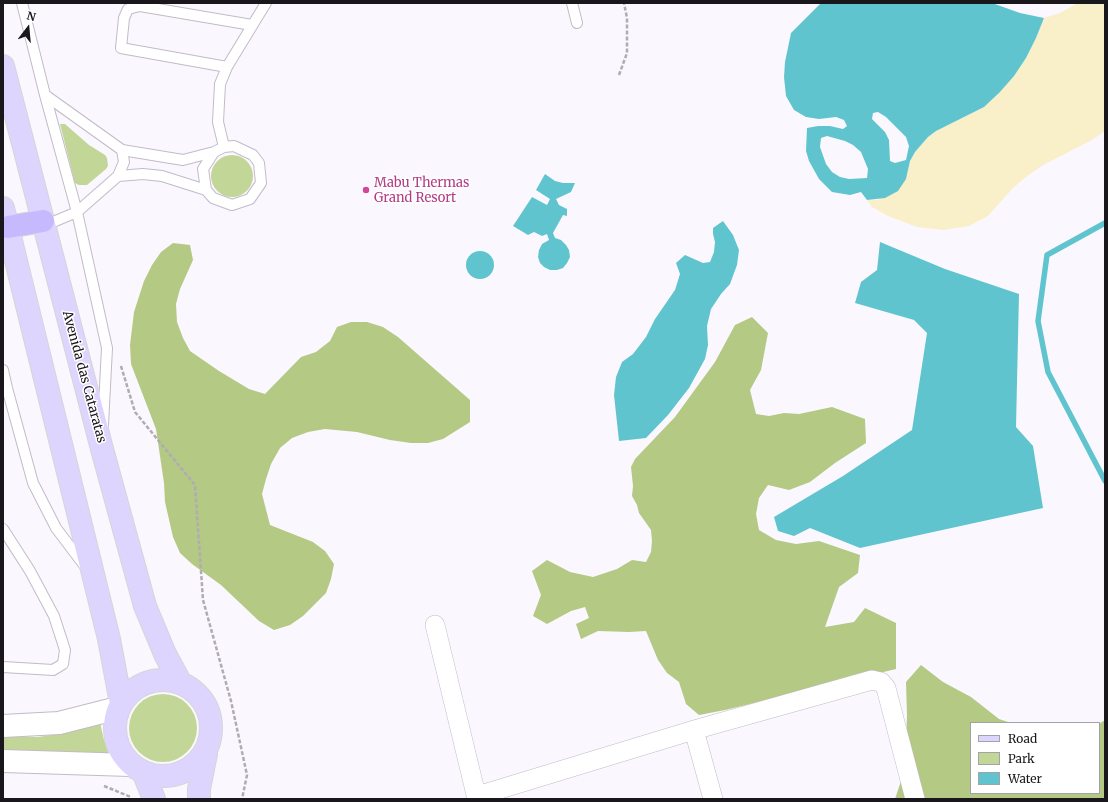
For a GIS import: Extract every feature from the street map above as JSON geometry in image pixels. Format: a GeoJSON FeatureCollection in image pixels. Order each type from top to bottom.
{"type":"FeatureCollection","features":[{"type":"Feature","properties":{"kind":"highway"},"geometry":{"type":"LineString","coordinates":[[5,226],[43,221]]}},
{"type":"Feature","properties":{"kind":"main road","name":"Avenida das Cataratas"},"geometry":{"type":"LineString","coordinates":[[3,66],[102,449],[145,606],[165,654],[180,682]]}},
{"type":"Feature","properties":{"kind":"main road"},"geometry":{"type":"LineString","coordinates":[[5,226],[109,639],[120,706]]}},
{"type":"Feature","properties":{"kind":"main road"},"geometry":{"type":"LineString","coordinates":[[154,799],[137,770],[117,744],[114,720],[120,706],[144,683],[156,680],[180,682],[201,696],[208,707],[213,730],[206,754],[199,789],[199,799]]}},
{"type":"Feature","properties":{"kind":"main road"},"geometry":{"type":"LineString","coordinates":[[137,770],[176,776],[188,771],[206,754]]}},
{"type":"Feature","properties":{"kind":"street"},"geometry":{"type":"LineString","coordinates":[[435,625],[477,798],[694,730],[872,680],[881,682],[886,688],[915,799]]}},
{"type":"Feature","properties":{"kind":"street"},"geometry":{"type":"LineString","coordinates":[[3,726],[59,723],[120,706]]}},
{"type":"Feature","properties":{"kind":"street"},"geometry":{"type":"LineString","coordinates":[[694,730],[713,799]]}},
{"type":"Feature","properties":{"kind":"street"},"geometry":{"type":"LineString","coordinates":[[3,761],[137,770]]}},
{"type":"Feature","properties":{"kind":"lane"},"geometry":{"type":"LineString","coordinates":[[22,3],[77,212],[107,348],[102,449]]}},
{"type":"Feature","properties":{"kind":"lane"},"geometry":{"type":"LineString","coordinates":[[224,147],[218,122],[220,84],[227,67],[266,3]]}},
{"type":"Feature","properties":{"kind":"lane"},"geometry":{"type":"LineString","coordinates":[[572,3],[577,23]]}},
{"type":"Feature","properties":{"kind":"lane"},"geometry":{"type":"LineString","coordinates":[[227,67],[121,48],[124,18],[128,9],[140,6],[252,25]]}},
{"type":"Feature","properties":{"kind":"lane"},"geometry":{"type":"LineString","coordinates":[[45,95],[122,150],[184,160],[214,152],[224,147],[234,146],[253,154],[259,163],[261,183],[250,199],[232,205],[213,198],[206,190],[162,176],[143,174],[118,176]]}},
{"type":"Feature","properties":{"kind":"lane"},"geometry":{"type":"LineString","coordinates":[[43,221],[53,222],[77,212],[118,176],[124,162],[122,150]]}},
{"type":"Feature","properties":{"kind":"lane"},"geometry":{"type":"LineString","coordinates":[[206,190],[203,169],[214,152]]}},
{"type":"Feature","properties":{"kind":"lane"},"geometry":{"type":"LineString","coordinates":[[3,370],[33,483],[56,528],[93,576]]}},
{"type":"Feature","properties":{"kind":"lane"},"geometry":{"type":"LineString","coordinates":[[3,529],[30,571],[54,616],[65,650],[62,664],[53,670],[3,667]]}},
{"type":"Feature","properties":{"kind":"path"},"geometry":{"type":"LineString","coordinates":[[619,76],[627,53],[627,18],[624,3]]}},
{"type":"Feature","properties":{"kind":"path"},"geometry":{"type":"LineString","coordinates":[[120,361],[135,412],[195,485],[203,600],[231,701],[247,775],[242,799]]}},
{"type":"Feature","properties":{"kind":"green space"},"geometry":{"type":"Polygon","coordinates":[[[60,124],[65,124],[89,145],[105,155],[107,158],[108,166],[106,169],[87,185],[79,185],[75,183],[60,124]]]}},
{"type":"Feature","properties":{"kind":"green space"},"geometry":{"type":"Polygon","coordinates":[[[232,155],[247,161],[253,176],[247,191],[232,197],[217,191],[211,176],[217,161],[232,155]]]}},
{"type":"Feature","properties":{"kind":"green space"},"geometry":{"type":"Polygon","coordinates":[[[173,243],[190,245],[193,260],[180,289],[176,304],[177,322],[183,338],[190,351],[249,389],[265,394],[301,357],[316,352],[330,341],[337,327],[351,322],[367,322],[383,327],[398,337],[470,400],[470,422],[443,439],[428,443],[411,443],[390,440],[357,432],[325,429],[308,432],[292,438],[280,448],[271,464],[262,494],[270,525],[313,542],[325,551],[334,564],[326,593],[303,616],[290,625],[274,630],[259,621],[221,585],[192,564],[180,553],[173,537],[165,502],[164,483],[156,429],[131,364],[130,345],[134,312],[144,281],[161,252],[173,243]]]}},
{"type":"Feature","properties":{"kind":"green space"},"geometry":{"type":"Polygon","coordinates":[[[752,317],[768,333],[761,370],[750,390],[756,414],[769,416],[784,413],[799,414],[832,407],[865,419],[866,443],[835,463],[810,482],[789,490],[768,485],[759,498],[756,514],[759,530],[776,540],[796,544],[819,541],[860,555],[858,573],[839,587],[825,627],[854,622],[865,608],[896,623],[896,669],[699,715],[686,704],[679,682],[667,673],[658,660],[646,631],[598,631],[581,639],[576,624],[589,618],[585,607],[571,611],[547,624],[533,616],[541,595],[532,571],[547,560],[570,572],[593,577],[617,569],[632,560],[646,562],[651,552],[651,530],[639,513],[632,496],[633,486],[631,467],[635,459],[675,417],[715,362],[735,325],[752,317]]]}},
{"type":"Feature","properties":{"kind":"green space"},"geometry":{"type":"Polygon","coordinates":[[[921,665],[943,682],[971,697],[999,719],[1008,722],[970,722],[970,794],[1100,794],[1100,723],[1105,720],[1105,799],[895,799],[902,778],[906,747],[906,682],[921,665]]]}},
{"type":"Feature","properties":{"kind":"green space"},"geometry":{"type":"Polygon","coordinates":[[[156,694],[170,694],[182,700],[191,709],[197,721],[195,741],[187,752],[176,760],[170,762],[156,762],[150,760],[139,752],[131,741],[129,735],[129,721],[131,715],[139,704],[150,696],[156,694]]]}},
{"type":"Feature","properties":{"kind":"green space"},"geometry":{"type":"Polygon","coordinates":[[[99,718],[104,740],[113,757],[3,753],[3,736],[38,737],[64,733],[99,718]]]}},
{"type":"Feature","properties":{"kind":"sand"},"geometry":{"type":"Polygon","coordinates":[[[1078,3],[1105,3],[1105,131],[1092,140],[1043,165],[1027,176],[1013,188],[988,216],[969,226],[944,230],[917,227],[888,216],[872,207],[867,200],[878,200],[906,179],[910,161],[915,152],[928,137],[936,131],[984,107],[1000,92],[1014,76],[1026,58],[1044,18],[1060,13],[1078,3]]]}},
{"type":"Feature","properties":{"kind":"water"},"geometry":{"type":"Polygon","coordinates":[[[821,3],[992,3],[1020,13],[1044,18],[1026,58],[1014,76],[1000,92],[984,107],[936,131],[928,137],[915,152],[910,161],[906,179],[898,191],[885,198],[867,200],[861,192],[850,195],[832,192],[819,179],[809,161],[806,151],[807,128],[830,126],[843,129],[847,126],[844,120],[836,117],[819,119],[806,117],[794,110],[786,96],[784,77],[785,62],[791,33],[821,3]],[[878,112],[873,113],[872,119],[885,132],[889,140],[890,161],[895,163],[906,160],[909,146],[906,137],[886,117],[878,112]],[[827,136],[821,138],[820,147],[826,164],[832,172],[840,177],[849,179],[867,178],[868,169],[861,152],[853,145],[845,141],[827,136]]]}},
{"type":"Feature","properties":{"kind":"water"},"geometry":{"type":"Polygon","coordinates":[[[545,174],[555,181],[575,183],[571,192],[556,199],[559,205],[567,209],[567,216],[563,215],[553,233],[555,238],[561,240],[566,245],[569,250],[570,257],[563,268],[557,270],[550,270],[544,267],[540,263],[538,257],[542,244],[549,240],[547,234],[542,236],[534,232],[528,235],[513,226],[532,197],[547,205],[550,199],[536,190],[545,174]]]}},
{"type":"Feature","properties":{"kind":"water"},"geometry":{"type":"Polygon","coordinates":[[[723,221],[733,235],[739,250],[737,265],[730,284],[711,309],[707,326],[708,345],[705,359],[689,388],[668,415],[646,438],[619,441],[614,395],[616,377],[622,362],[633,354],[646,337],[655,319],[675,290],[680,274],[676,263],[685,255],[703,263],[710,262],[714,252],[715,242],[713,228],[723,221]]]}},
{"type":"Feature","properties":{"kind":"water"},"geometry":{"type":"Polygon","coordinates":[[[880,242],[945,269],[1019,294],[1016,427],[1033,446],[1043,508],[860,548],[810,528],[794,536],[778,531],[774,517],[843,476],[912,430],[927,333],[914,320],[855,303],[861,282],[877,270],[880,242]]]}},
{"type":"Feature","properties":{"kind":"water"},"geometry":{"type":"Polygon","coordinates":[[[480,251],[490,255],[494,265],[490,275],[480,279],[470,275],[466,265],[470,255],[480,251]]]}},
{"type":"Feature","properties":{"kind":"waterway"},"geometry":{"type":"LineString","coordinates":[[1105,223],[1047,255],[1038,321],[1048,372],[1105,481]]}},
{"type":"Feature","properties":{"kind":"place","name":"Mabu Thermas Grand Resort"},"geometry":{"type":"Point","coordinates":[366,190]}}]}
